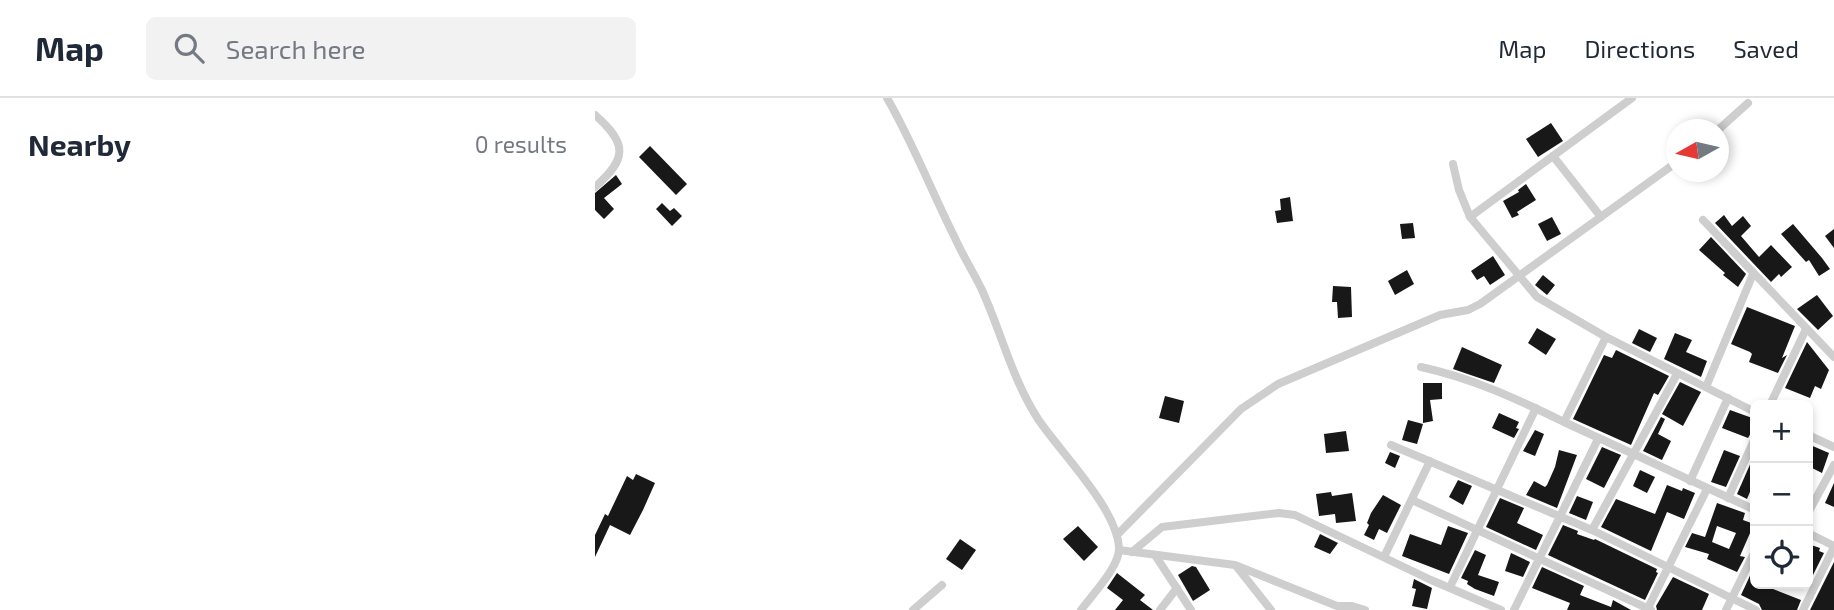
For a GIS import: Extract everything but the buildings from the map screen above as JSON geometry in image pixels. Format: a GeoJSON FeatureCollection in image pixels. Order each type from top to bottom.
{"type":"FeatureCollection","features":[{"type":"Feature","properties":{"kind":"street"},"geometry":{"type":"LineString","coordinates":[[887,98],[908,134],[953,234],[981,288],[1007,355],[1038,418],[1108,515],[1117,535],[1119,550],[1116,564],[1081,610]]}},
{"type":"Feature","properties":{"kind":"street"},"geometry":{"type":"LineString","coordinates":[[1470,217],[1632,98]]}},
{"type":"Feature","properties":{"kind":"street"},"geometry":{"type":"LineString","coordinates":[[1729,120],[1748,103]]}},
{"type":"Feature","properties":{"kind":"street"},"geometry":{"type":"LineString","coordinates":[[595,115],[614,133],[619,147],[615,167],[595,187]]}},
{"type":"Feature","properties":{"kind":"street"},"geometry":{"type":"LineString","coordinates":[[1553,156],[1601,217]]}},
{"type":"Feature","properties":{"kind":"street"},"geometry":{"type":"LineString","coordinates":[[1453,164],[1459,190],[1470,217],[1537,297],[1606,337],[1750,409]]}},
{"type":"Feature","properties":{"kind":"street"},"geometry":{"type":"LineString","coordinates":[[1117,535],[1241,409],[1278,384],[1440,315],[1468,310],[1480,304],[1666,170]]}},
{"type":"Feature","properties":{"kind":"street"},"geometry":{"type":"LineString","coordinates":[[1703,220],[1834,356]]}},
{"type":"Feature","properties":{"kind":"street"},"geometry":{"type":"LineString","coordinates":[[1706,387],[1753,274]]}},
{"type":"Feature","properties":{"kind":"street"},"geometry":{"type":"LineString","coordinates":[[1772,400],[1806,329]]}},
{"type":"Feature","properties":{"kind":"street"},"geometry":{"type":"LineString","coordinates":[[1564,422],[1606,337]]}},
{"type":"Feature","properties":{"kind":"street"},"geometry":{"type":"LineString","coordinates":[[1421,367],[1457,375],[1508,394],[1598,439],[1750,508]]}},
{"type":"Feature","properties":{"kind":"street"},"geometry":{"type":"LineString","coordinates":[[1592,530],[1677,374]]}},
{"type":"Feature","properties":{"kind":"street"},"geometry":{"type":"LineString","coordinates":[[1690,481],[1728,398]]}},
{"type":"Feature","properties":{"kind":"street"},"geometry":{"type":"LineString","coordinates":[[1450,587],[1536,408]]}},
{"type":"Feature","properties":{"kind":"street"},"geometry":{"type":"LineString","coordinates":[[1813,437],[1834,447]]}},
{"type":"Feature","properties":{"kind":"street"},"geometry":{"type":"LineString","coordinates":[[1514,610],[1598,439]]}},
{"type":"Feature","properties":{"kind":"street"},"geometry":{"type":"LineString","coordinates":[[1391,445],[1592,530],[1756,610]]}},
{"type":"Feature","properties":{"kind":"street"},"geometry":{"type":"LineString","coordinates":[[1728,498],[1750,450]]}},
{"type":"Feature","properties":{"kind":"street"},"geometry":{"type":"LineString","coordinates":[[1384,557],[1430,461]]}},
{"type":"Feature","properties":{"kind":"street"},"geometry":{"type":"LineString","coordinates":[[1813,504],[1834,465]]}},
{"type":"Feature","properties":{"kind":"street"},"geometry":{"type":"LineString","coordinates":[[1412,500],[1648,610],[1707,489]]}},
{"type":"Feature","properties":{"kind":"street"},"geometry":{"type":"LineString","coordinates":[[1132,552],[1162,527],[1279,513],[1295,515],[1501,610]]}},
{"type":"Feature","properties":{"kind":"street"},"geometry":{"type":"LineString","coordinates":[[1803,610],[1834,546],[1813,536]]}},
{"type":"Feature","properties":{"kind":"street"},"geometry":{"type":"LineString","coordinates":[[1119,550],[1235,565],[1337,606],[1352,606],[1365,610]]}},
{"type":"Feature","properties":{"kind":"street"},"geometry":{"type":"LineString","coordinates":[[1154,555],[1191,610]]}},
{"type":"Feature","properties":{"kind":"street"},"geometry":{"type":"LineString","coordinates":[[1726,610],[1750,562]]}},
{"type":"Feature","properties":{"kind":"street"},"geometry":{"type":"LineString","coordinates":[[1235,565],[1271,610]]}},
{"type":"Feature","properties":{"kind":"street"},"geometry":{"type":"LineString","coordinates":[[913,610],[942,584]]}},
{"type":"Feature","properties":{"kind":"street"},"geometry":{"type":"LineString","coordinates":[[1160,610],[1177,588]]}}]}
